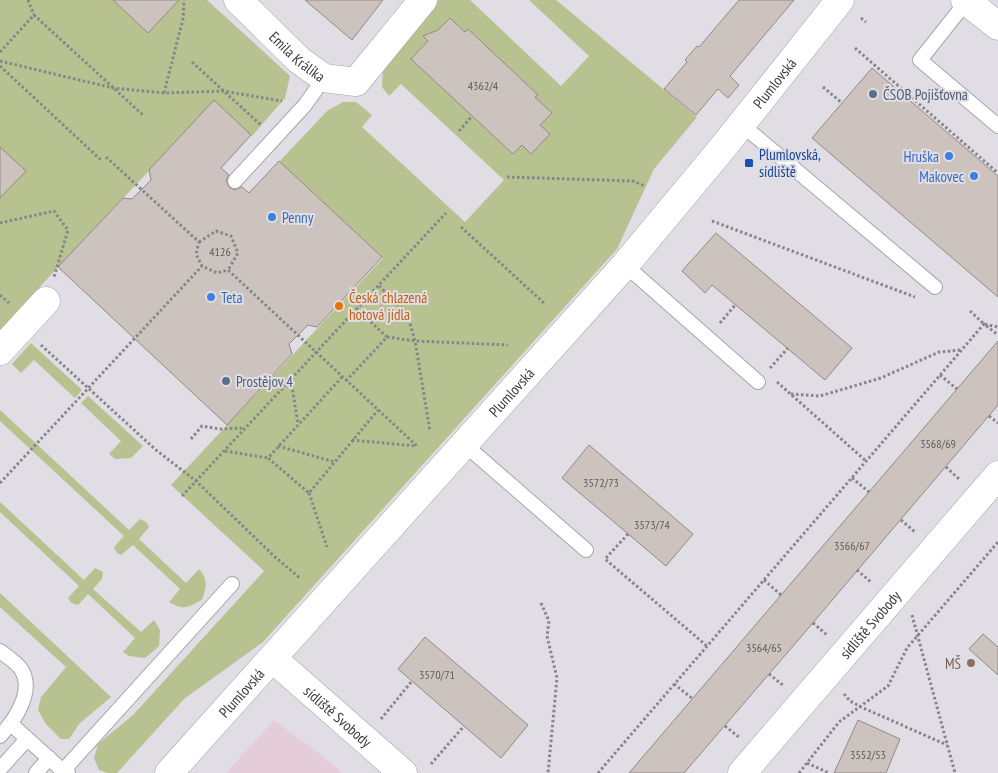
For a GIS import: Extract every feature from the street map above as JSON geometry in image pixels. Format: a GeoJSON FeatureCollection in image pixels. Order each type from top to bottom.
{"type":"FeatureCollection","features":[{"type":"Feature","properties":{"kind":"main road","name":"Emila Králíka"},"geometry":{"type":"LineString","coordinates":[[238,0],[299,60],[324,78],[356,82],[423,0]]}},
{"type":"Feature","properties":{"kind":"main road","name":"Plumlovská"},"geometry":{"type":"LineString","coordinates":[[169,773],[625,265],[840,0]]}},
{"type":"Feature","properties":{"kind":"main road"},"geometry":{"type":"LineString","coordinates":[[966,1],[998,26]]}},
{"type":"Feature","properties":{"kind":"main road"},"geometry":{"type":"LineString","coordinates":[[0,351],[46,301]]}},
{"type":"Feature","properties":{"kind":"main road","name":"sídliště Svobody"},"geometry":{"type":"LineString","coordinates":[[742,773],[998,475]]}},
{"type":"Feature","properties":{"kind":"main road","name":"sídliště Svobody"},"geometry":{"type":"LineString","coordinates":[[272,658],[403,773]]}},
{"type":"Feature","properties":{"kind":"lane"},"geometry":{"type":"LineString","coordinates":[[966,1],[920,60],[998,126]]}},
{"type":"Feature","properties":{"kind":"lane"},"geometry":{"type":"LineString","coordinates":[[235,180],[305,105],[324,78]]}},
{"type":"Feature","properties":{"kind":"lane"},"geometry":{"type":"LineString","coordinates":[[741,124],[935,287]]}},
{"type":"Feature","properties":{"kind":"lane"},"geometry":{"type":"LineString","coordinates":[[625,265],[707,337],[762,377]]}},
{"type":"Feature","properties":{"kind":"lane"},"geometry":{"type":"LineString","coordinates":[[464,444],[586,550]]}},
{"type":"Feature","properties":{"kind":"lane"},"geometry":{"type":"LineString","coordinates":[[11,724],[64,772],[142,682],[232,584]]}},
{"type":"Feature","properties":{"kind":"lane"},"geometry":{"type":"LineString","coordinates":[[0,650],[20,669],[26,684],[25,696],[11,724],[0,736]]}},
{"type":"Feature","properties":{"kind":"lane"},"geometry":{"type":"LineString","coordinates":[[0,769],[27,739]]}},
{"type":"Feature","properties":{"kind":"lane"},"geometry":{"type":"LineString","coordinates":[[36,773],[49,758]]}},
{"type":"Feature","properties":{"kind":"path"},"geometry":{"type":"LineString","coordinates":[[28,0],[34,15],[144,116]]}},
{"type":"Feature","properties":{"kind":"path"},"geometry":{"type":"LineString","coordinates":[[164,93],[183,19],[184,0]]}},
{"type":"Feature","properties":{"kind":"path"},"geometry":{"type":"LineString","coordinates":[[0,52],[34,15]]}},
{"type":"Feature","properties":{"kind":"path"},"geometry":{"type":"LineString","coordinates":[[860,18],[866,22]]}},
{"type":"Feature","properties":{"kind":"path"},"geometry":{"type":"LineString","coordinates":[[855,48],[998,173]]}},
{"type":"Feature","properties":{"kind":"path"},"geometry":{"type":"LineString","coordinates":[[0,61],[114,88],[164,93],[223,90],[305,105]]}},
{"type":"Feature","properties":{"kind":"path"},"geometry":{"type":"LineString","coordinates":[[192,62],[275,138]]}},
{"type":"Feature","properties":{"kind":"path"},"geometry":{"type":"LineString","coordinates":[[0,66],[102,161]]}},
{"type":"Feature","properties":{"kind":"path"},"geometry":{"type":"LineString","coordinates":[[824,87],[842,103]]}},
{"type":"Feature","properties":{"kind":"path"},"geometry":{"type":"LineString","coordinates":[[459,131],[472,116]]}},
{"type":"Feature","properties":{"kind":"path"},"geometry":{"type":"LineString","coordinates":[[106,157],[199,242]]}},
{"type":"Feature","properties":{"kind":"path"},"geometry":{"type":"LineString","coordinates":[[508,177],[632,181],[645,186]]}},
{"type":"Feature","properties":{"kind":"path"},"geometry":{"type":"LineString","coordinates":[[0,223],[54,211],[68,230],[46,301]]}},
{"type":"Feature","properties":{"kind":"path"},"geometry":{"type":"LineString","coordinates":[[182,496],[446,214]]}},
{"type":"Feature","properties":{"kind":"path"},"geometry":{"type":"LineString","coordinates":[[712,221],[924,300]]}},
{"type":"Feature","properties":{"kind":"path"},"geometry":{"type":"LineString","coordinates":[[461,227],[546,304]]}},
{"type":"Feature","properties":{"kind":"path"},"geometry":{"type":"LineString","coordinates":[[216,231],[231,236],[238,253],[228,270],[217,273],[202,266],[196,254],[199,242],[216,231]]}},
{"type":"Feature","properties":{"kind":"path"},"geometry":{"type":"LineString","coordinates":[[0,483],[202,266]]}},
{"type":"Feature","properties":{"kind":"path"},"geometry":{"type":"LineString","coordinates":[[228,270],[417,446],[352,440]]}},
{"type":"Feature","properties":{"kind":"path"},"geometry":{"type":"LineString","coordinates":[[379,286],[407,313],[415,341],[430,431]]}},
{"type":"Feature","properties":{"kind":"path"},"geometry":{"type":"LineString","coordinates":[[0,295],[28,321],[38,342],[156,450],[196,481],[275,557],[300,578]]}},
{"type":"Feature","properties":{"kind":"path"},"geometry":{"type":"LineString","coordinates":[[707,337],[736,304]]}},
{"type":"Feature","properties":{"kind":"path"},"geometry":{"type":"LineString","coordinates":[[357,309],[387,337],[415,341],[508,345]]}},
{"type":"Feature","properties":{"kind":"path"},"geometry":{"type":"LineString","coordinates":[[970,311],[998,335]]}},
{"type":"Feature","properties":{"kind":"path"},"geometry":{"type":"LineString","coordinates":[[984,324],[998,328]]}},
{"type":"Feature","properties":{"kind":"path"},"geometry":{"type":"LineString","coordinates":[[598,773],[984,324]]}},
{"type":"Feature","properties":{"kind":"path"},"geometry":{"type":"LineString","coordinates":[[346,381],[387,337]]}},
{"type":"Feature","properties":{"kind":"path"},"geometry":{"type":"LineString","coordinates":[[788,348],[762,377],[791,394],[866,461]]}},
{"type":"Feature","properties":{"kind":"path"},"geometry":{"type":"LineString","coordinates":[[791,394],[820,396],[881,378],[940,352],[961,350]]}},
{"type":"Feature","properties":{"kind":"path"},"geometry":{"type":"LineString","coordinates":[[940,375],[957,389]]}},
{"type":"Feature","properties":{"kind":"path"},"geometry":{"type":"LineString","coordinates":[[268,458],[342,377]]}},
{"type":"Feature","properties":{"kind":"path"},"geometry":{"type":"LineString","coordinates":[[291,380],[298,424]]}},
{"type":"Feature","properties":{"kind":"path"},"geometry":{"type":"LineString","coordinates":[[309,493],[378,410]]}},
{"type":"Feature","properties":{"kind":"path"},"geometry":{"type":"LineString","coordinates":[[989,416],[998,423]]}},
{"type":"Feature","properties":{"kind":"path"},"geometry":{"type":"LineString","coordinates":[[191,439],[202,426],[220,429],[246,428]]}},
{"type":"Feature","properties":{"kind":"path"},"geometry":{"type":"LineString","coordinates":[[278,446],[335,462]]}},
{"type":"Feature","properties":{"kind":"path"},"geometry":{"type":"LineString","coordinates":[[224,451],[268,458],[309,493],[327,547]]}},
{"type":"Feature","properties":{"kind":"path"},"geometry":{"type":"LineString","coordinates":[[946,467],[962,482]]}},
{"type":"Feature","properties":{"kind":"path"},"geometry":{"type":"LineString","coordinates":[[852,478],[869,492]]}},
{"type":"Feature","properties":{"kind":"path"},"geometry":{"type":"LineString","coordinates":[[901,520],[917,534]]}},
{"type":"Feature","properties":{"kind":"path"},"geometry":{"type":"LineString","coordinates":[[628,534],[605,559],[707,646]]}},
{"type":"Feature","properties":{"kind":"path"},"geometry":{"type":"LineString","coordinates":[[799,773],[839,722],[888,686],[907,648],[998,542]]}},
{"type":"Feature","properties":{"kind":"path"},"geometry":{"type":"LineString","coordinates":[[764,580],[781,595]]}},
{"type":"Feature","properties":{"kind":"path"},"geometry":{"type":"LineString","coordinates":[[905,585],[955,773]]}},
{"type":"Feature","properties":{"kind":"path"},"geometry":{"type":"LineString","coordinates":[[541,602],[549,620],[547,636],[557,678],[548,773]]}},
{"type":"Feature","properties":{"kind":"path"},"geometry":{"type":"LineString","coordinates":[[813,623],[828,636]]}},
{"type":"Feature","properties":{"kind":"path"},"geometry":{"type":"LineString","coordinates":[[769,674],[784,687]]}},
{"type":"Feature","properties":{"kind":"path"},"geometry":{"type":"LineString","coordinates":[[827,675],[850,701],[948,746]]}},
{"type":"Feature","properties":{"kind":"path"},"geometry":{"type":"LineString","coordinates":[[380,719],[412,682]]}},
{"type":"Feature","properties":{"kind":"path"},"geometry":{"type":"LineString","coordinates":[[674,684],[693,699]]}},
{"type":"Feature","properties":{"kind":"path"},"geometry":{"type":"LineString","coordinates":[[431,764],[464,726]]}},
{"type":"Feature","properties":{"kind":"path"},"geometry":{"type":"LineString","coordinates":[[725,726],[740,738]]}},
{"type":"Feature","properties":{"kind":"path"},"geometry":{"type":"LineString","coordinates":[[807,764],[829,773]]}},
{"type":"Feature","properties":{"kind":"shaded area"},"geometry":{"type":"Polygon","coordinates":[[[274,720],[321,755],[342,773],[226,773],[274,720]]]}},
{"type":"Feature","properties":{"kind":"green space"},"geometry":{"type":"Polygon","coordinates":[[[0,0],[207,0],[290,76],[285,98],[252,136],[214,102],[0,331],[0,0]]]}},
{"type":"Feature","properties":{"kind":"green space"},"geometry":{"type":"Polygon","coordinates":[[[439,0],[470,0],[561,86],[589,56],[529,0],[556,0],[697,117],[654,169],[617,249],[263,642],[184,699],[117,773],[99,770],[94,758],[98,744],[133,715],[264,571],[171,485],[383,258],[279,162],[327,111],[343,102],[356,102],[372,115],[362,127],[465,222],[504,180],[401,84],[389,96],[382,87],[383,68],[439,0]]]}},
{"type":"Feature","properties":{"kind":"green space"},"geometry":{"type":"Polygon","coordinates":[[[31,343],[82,390],[75,398],[34,360],[21,373],[12,364],[31,343]]]}},
{"type":"Feature","properties":{"kind":"green space"},"geometry":{"type":"Polygon","coordinates":[[[88,396],[143,446],[131,458],[115,459],[109,454],[121,441],[81,403],[88,396]]]}},
{"type":"Feature","properties":{"kind":"green space"},"geometry":{"type":"Polygon","coordinates":[[[0,410],[129,530],[140,519],[146,522],[149,527],[139,539],[186,583],[199,569],[206,584],[202,600],[186,607],[169,602],[180,589],[133,545],[121,555],[117,553],[114,547],[124,536],[0,421],[0,410]]]}},
{"type":"Feature","properties":{"kind":"green space"},"geometry":{"type":"Polygon","coordinates":[[[0,502],[84,580],[95,568],[103,572],[102,579],[93,589],[141,632],[154,620],[160,630],[159,646],[145,658],[129,656],[123,652],[135,638],[88,594],[78,605],[71,603],[68,598],[79,586],[0,512],[0,502]]]}},
{"type":"Feature","properties":{"kind":"green space"},"geometry":{"type":"Polygon","coordinates":[[[0,593],[111,697],[79,724],[69,739],[61,739],[46,724],[38,710],[41,697],[66,667],[0,607],[0,593]]]}},
{"type":"Feature","properties":{"kind":"building"},"geometry":{"type":"Polygon","coordinates":[[[113,0],[179,0],[148,33],[113,0]]]}},
{"type":"Feature","properties":{"kind":"building"},"geometry":{"type":"Polygon","coordinates":[[[305,0],[383,0],[352,40],[305,0]]]}},
{"type":"Feature","properties":{"kind":"building"},"geometry":{"type":"Polygon","coordinates":[[[739,0],[794,0],[730,76],[739,85],[728,98],[718,89],[696,115],[664,89],[687,62],[685,60],[697,46],[699,47],[739,0]]]}},
{"type":"Feature","properties":{"kind":"building"},"geometry":{"type":"Polygon","coordinates":[[[450,18],[465,32],[468,29],[538,95],[535,97],[552,113],[540,125],[550,134],[531,154],[522,145],[513,154],[411,59],[428,41],[423,36],[438,30],[450,18]]]}},
{"type":"Feature","properties":{"kind":"building"},"geometry":{"type":"Polygon","coordinates":[[[872,68],[998,176],[998,297],[812,138],[872,68]]]}},
{"type":"Feature","properties":{"kind":"building"},"geometry":{"type":"Polygon","coordinates":[[[214,100],[251,135],[221,168],[229,175],[226,180],[229,187],[234,190],[242,187],[249,193],[279,161],[382,257],[317,327],[308,325],[289,344],[292,354],[227,425],[58,267],[123,198],[132,199],[151,180],[149,170],[214,100]]]}},
{"type":"Feature","properties":{"kind":"building"},"geometry":{"type":"Polygon","coordinates":[[[0,147],[26,171],[0,198],[0,147]]]}},
{"type":"Feature","properties":{"kind":"building"},"geometry":{"type":"Polygon","coordinates":[[[716,233],[852,348],[825,380],[712,285],[705,293],[682,271],[716,233]]]}},
{"type":"Feature","properties":{"kind":"building"},"geometry":{"type":"Polygon","coordinates":[[[998,341],[998,405],[800,638],[684,773],[629,773],[998,341]]]}},
{"type":"Feature","properties":{"kind":"building"},"geometry":{"type":"Polygon","coordinates":[[[589,445],[693,534],[666,566],[562,478],[589,445]]]}},
{"type":"Feature","properties":{"kind":"building"},"geometry":{"type":"Polygon","coordinates":[[[983,634],[998,647],[998,675],[969,649],[983,634]]]}},
{"type":"Feature","properties":{"kind":"building"},"geometry":{"type":"Polygon","coordinates":[[[425,637],[528,725],[501,758],[398,669],[425,637]]]}},
{"type":"Feature","properties":{"kind":"building"},"geometry":{"type":"Polygon","coordinates":[[[858,720],[900,739],[886,773],[834,773],[858,720]]]}},
{"type":"Feature","properties":{"kind":"place","name":"ČSOB Pojišťovna"},"geometry":{"type":"Point","coordinates":[873,94]}},
{"type":"Feature","properties":{"kind":"place","name":"Hruška"},"geometry":{"type":"Point","coordinates":[949,156]}},
{"type":"Feature","properties":{"kind":"place","name":"Plumlovská, sídliště"},"geometry":{"type":"Point","coordinates":[749,163]}},
{"type":"Feature","properties":{"kind":"place","name":"Makovec"},"geometry":{"type":"Point","coordinates":[974,176]}},
{"type":"Feature","properties":{"kind":"place","name":"Penny"},"geometry":{"type":"Point","coordinates":[272,217]}},
{"type":"Feature","properties":{"kind":"place","name":"Teta"},"geometry":{"type":"Point","coordinates":[211,297]}},
{"type":"Feature","properties":{"kind":"place","name":"Česká chlazená hotová jídla"},"geometry":{"type":"Point","coordinates":[339,306]}},
{"type":"Feature","properties":{"kind":"place","name":"Prostějov 4"},"geometry":{"type":"Point","coordinates":[226,381]}},
{"type":"Feature","properties":{"kind":"place","name":"MŠ"},"geometry":{"type":"Point","coordinates":[971,663]}}]}
